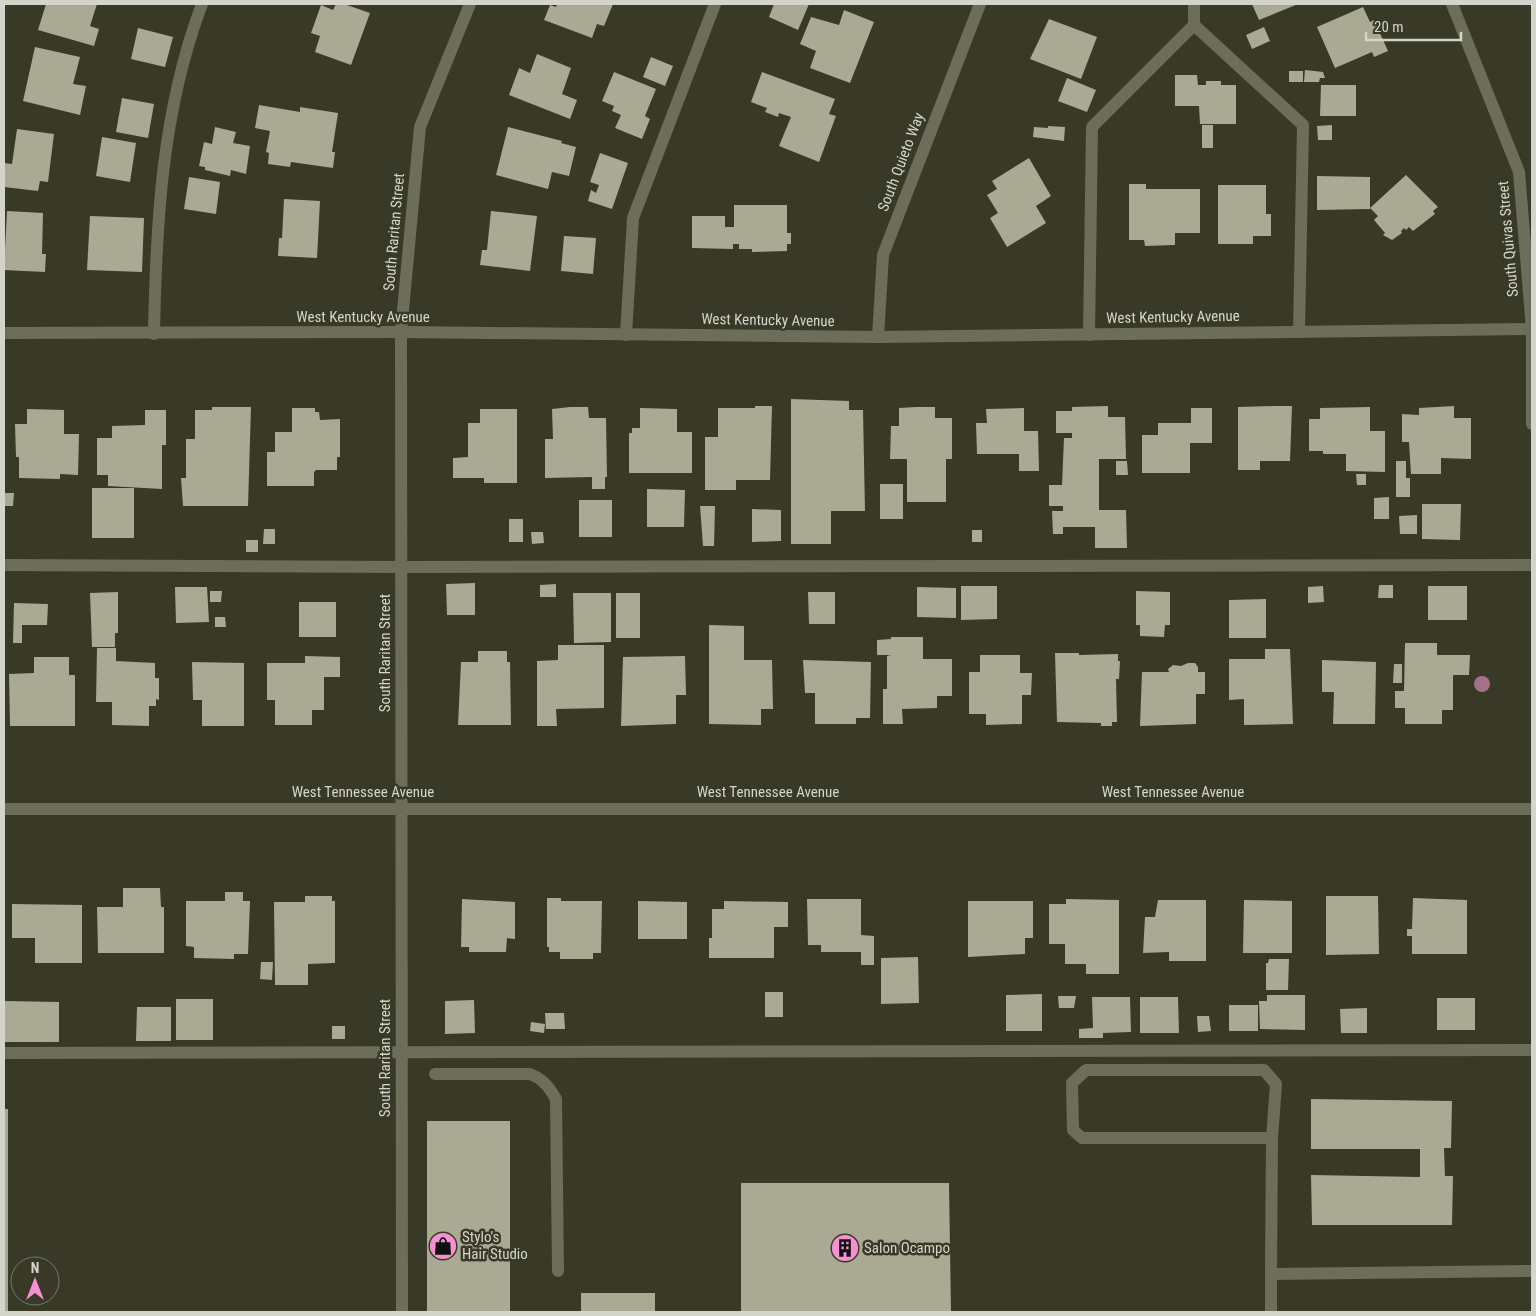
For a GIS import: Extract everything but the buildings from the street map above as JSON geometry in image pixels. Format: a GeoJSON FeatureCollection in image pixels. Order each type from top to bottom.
{"type":"FeatureCollection","features":[{"type":"Feature","properties":{"kind":"street"},"geometry":{"type":"LineString","coordinates":[[154,334],[156,250],[166,142],[178,83],[202,4]]}},
{"type":"Feature","properties":{"kind":"street","name":"South Raritan Street"},"geometry":{"type":"LineString","coordinates":[[402,1312],[401,332],[420,127],[470,4]]}},
{"type":"Feature","properties":{"kind":"street"},"geometry":{"type":"LineString","coordinates":[[626,334],[633,218],[714,4]]}},
{"type":"Feature","properties":{"kind":"street","name":"South Quieto Way"},"geometry":{"type":"LineString","coordinates":[[878,337],[883,255],[980,4]]}},
{"type":"Feature","properties":{"kind":"street"},"geometry":{"type":"LineString","coordinates":[[1089,334],[1092,127],[1194,25],[1194,4]]}},
{"type":"Feature","properties":{"kind":"street","name":"South Quivas Street"},"geometry":{"type":"LineString","coordinates":[[1452,4],[1519,172],[1532,329],[1532,424]]}},
{"type":"Feature","properties":{"kind":"street"},"geometry":{"type":"LineString","coordinates":[[1194,25],[1302,125],[1299,332]]}},
{"type":"Feature","properties":{"kind":"street","name":"West Kentucky Avenue"},"geometry":{"type":"LineString","coordinates":[[4,333],[401,332],[878,337],[1532,329]]}},
{"type":"Feature","properties":{"kind":"street"},"geometry":{"type":"LineString","coordinates":[[4,565],[401,567],[1532,565]]}},
{"type":"Feature","properties":{"kind":"street","name":"West Tennessee Avenue"},"geometry":{"type":"LineString","coordinates":[[4,809],[1532,809]]}},
{"type":"Feature","properties":{"kind":"street"},"geometry":{"type":"LineString","coordinates":[[4,1053],[401,1050],[1532,1050]]}},
{"type":"Feature","properties":{"kind":"street"},"geometry":{"type":"LineString","coordinates":[[530,1050],[530,1074]]}},
{"type":"Feature","properties":{"kind":"street"},"geometry":{"type":"LineString","coordinates":[[1271,1312],[1272,1138],[1276,1084],[1264,1070],[1086,1070],[1072,1083],[1073,1130],[1082,1138],[1272,1138]]}},
{"type":"Feature","properties":{"kind":"street"},"geometry":{"type":"LineString","coordinates":[[434,1074],[530,1074],[542,1078],[556,1099],[558,1271]]}},
{"type":"Feature","properties":{"kind":"street"},"geometry":{"type":"LineString","coordinates":[[1271,1274],[1532,1271]]}},
{"type":"Feature","properties":{"kind":"place","name":"Stylo's Hair Studio"},"geometry":{"type":"Point","coordinates":[443,1246]}},
{"type":"Feature","properties":{"kind":"place","name":"Salon Ocampo"},"geometry":{"type":"Point","coordinates":[845,1248]}}]}
